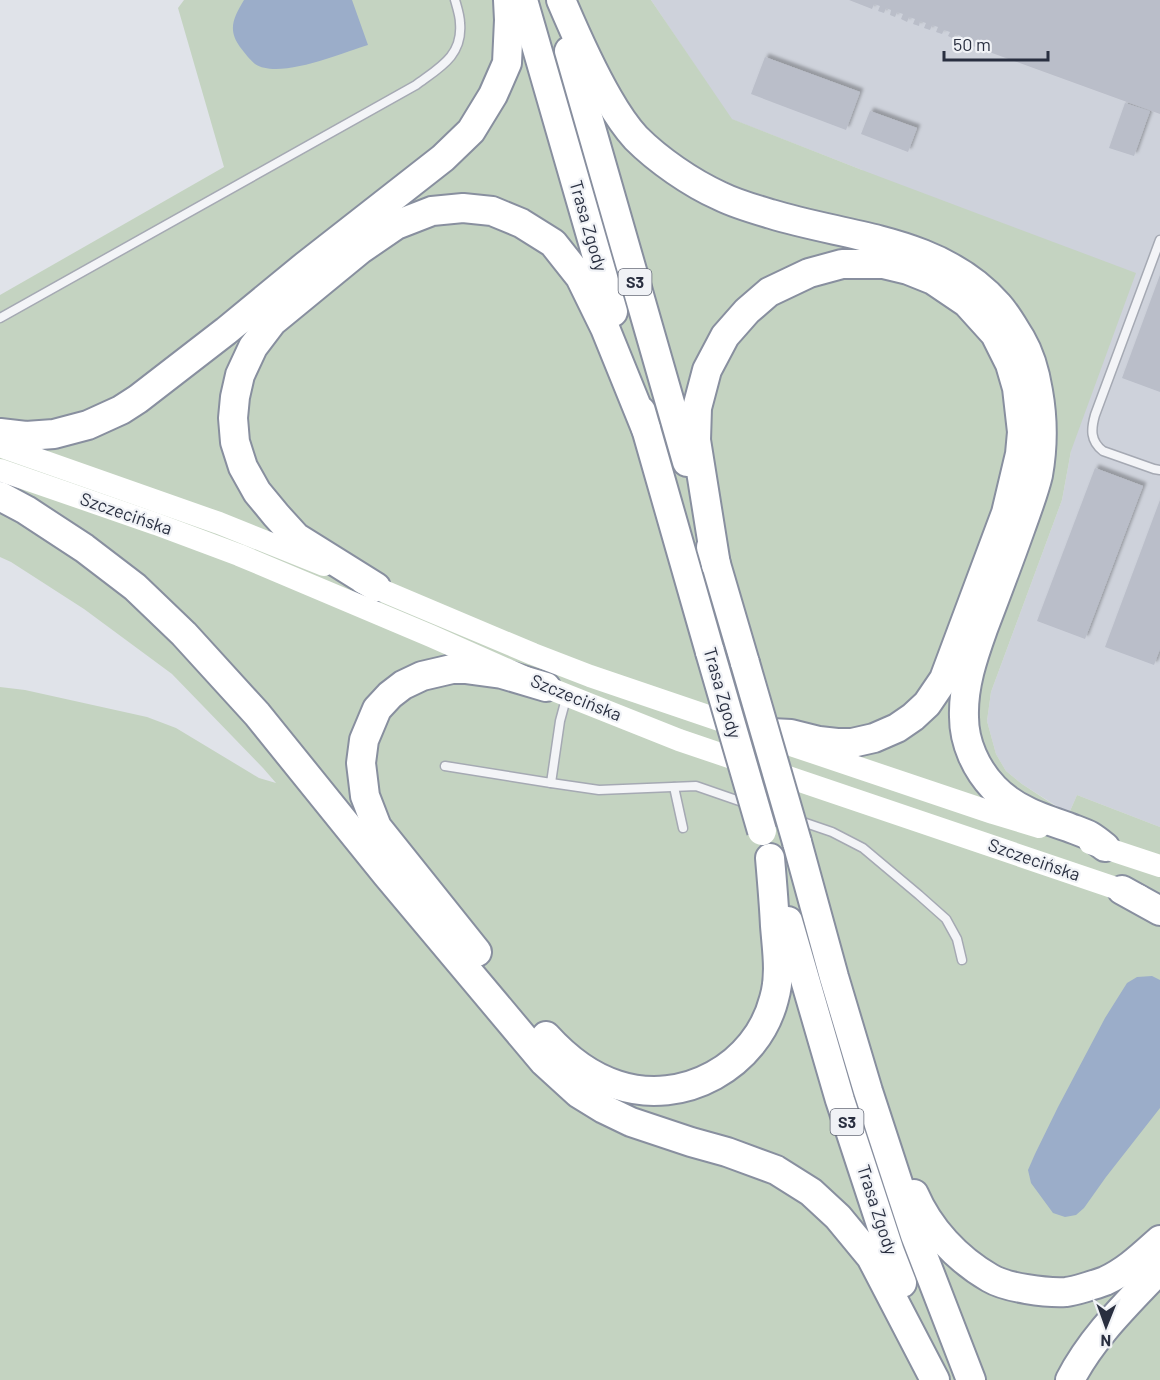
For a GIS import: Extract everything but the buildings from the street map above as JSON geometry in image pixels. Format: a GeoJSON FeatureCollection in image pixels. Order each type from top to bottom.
{"type":"FeatureCollection","features":[{"type":"Feature","properties":{"kind":"highway"},"geometry":{"type":"LineString","coordinates":[[0,432],[26,436],[54,434],[88,426],[121,410],[226,331],[442,158],[471,131],[493,95],[507,63],[508,0]]}},
{"type":"Feature","properties":{"kind":"highway","name":"Trasa Zgody"},"geometry":{"type":"LineString","coordinates":[[523,0],[710,652],[771,819],[770,858],[840,1101],[886,1241],[940,1380]]}},
{"type":"Feature","properties":{"kind":"highway","name":"Trasa Zgody"},"geometry":{"type":"LineString","coordinates":[[554,0],[868,1091],[915,1235],[971,1380]]}},
{"type":"Feature","properties":{"kind":"highway"},"geometry":{"type":"LineString","coordinates":[[561,0],[598,81],[618,115],[635,137],[685,177],[720,197],[773,215],[899,245],[929,256],[979,286],[999,306],[1008,319],[1032,362],[1042,413],[1042,450],[1028,508],[971,665],[964,700],[965,731],[982,774],[1006,799],[1038,816],[1088,835],[1105,847]]}},
{"type":"Feature","properties":{"kind":"highway"},"geometry":{"type":"LineString","coordinates":[[376,587],[296,537],[276,515],[257,492],[243,467],[234,442],[232,418],[240,375],[253,346],[272,322],[361,249],[396,225],[432,211],[463,208],[492,211],[521,223],[553,243],[580,277],[605,328],[646,429]]}},
{"type":"Feature","properties":{"kind":"highway"},"geometry":{"type":"LineString","coordinates":[[716,565],[696,440],[697,408],[707,370],[725,336],[747,311],[769,292],[789,282],[809,273],[842,264],[883,264],[908,270],[933,280],[967,303],[995,334],[1010,364],[1021,410],[1022,432],[1020,454],[1006,513],[944,679],[927,704],[913,717],[897,728],[874,738],[852,743],[837,743],[791,734],[754,732]]}},
{"type":"Feature","properties":{"kind":"highway"},"geometry":{"type":"LineString","coordinates":[[0,496],[84,548],[135,587],[184,634],[257,714],[387,875],[544,1062],[578,1093],[631,1122],[776,1170],[811,1192],[838,1217],[871,1257],[935,1380]]}},
{"type":"Feature","properties":{"kind":"highway"},"geometry":{"type":"LineString","coordinates":[[557,691],[502,674],[465,669],[452,669],[422,676],[403,685],[377,709],[364,740],[361,764],[365,796],[377,827],[532,1019],[555,1046],[574,1063],[618,1086],[664,1091],[688,1087],[710,1078],[729,1066],[747,1050],[766,1021],[777,987],[778,964],[770,858]]}},
{"type":"Feature","properties":{"kind":"highway"},"geometry":{"type":"LineString","coordinates":[[1122,890],[1160,911]]}},
{"type":"Feature","properties":{"kind":"highway"},"geometry":{"type":"LineString","coordinates":[[868,1091],[919,1205],[931,1226],[957,1254],[991,1279],[1025,1289],[1066,1292],[1105,1281],[1132,1266],[1160,1239]]}},
{"type":"Feature","properties":{"kind":"highway"},"geometry":{"type":"LineString","coordinates":[[1070,1380],[1098,1336],[1160,1269]]}},
{"type":"Feature","properties":{"kind":"main road","name":"Szczecińska"},"geometry":{"type":"LineString","coordinates":[[0,446],[219,523],[553,662],[993,813],[1160,866]]}},
{"type":"Feature","properties":{"kind":"main road","name":"Szczecińska"},"geometry":{"type":"LineString","coordinates":[[0,470],[239,555],[557,691],[679,740],[1160,903]]}},
{"type":"Feature","properties":{"kind":"lane"},"geometry":{"type":"LineString","coordinates":[[0,318],[416,85],[452,57],[458,45],[461,24],[455,0]]}},
{"type":"Feature","properties":{"kind":"lane"},"geometry":{"type":"LineString","coordinates":[[1160,240],[1095,415],[1092,432],[1097,446],[1103,451],[1160,470]]}},
{"type":"Feature","properties":{"kind":"lane"},"geometry":{"type":"LineString","coordinates":[[551,783],[560,721],[557,691]]}},
{"type":"Feature","properties":{"kind":"lane"},"geometry":{"type":"LineString","coordinates":[[445,766],[599,790],[696,786],[771,819],[832,832],[863,848],[946,919],[957,939],[962,960]]}},
{"type":"Feature","properties":{"kind":"lane"},"geometry":{"type":"LineString","coordinates":[[674,787],[683,828]]}},
{"type":"Feature","properties":{"kind":"shaded area"},"geometry":{"type":"Polygon","coordinates":[[[651,0],[1160,0],[1160,827],[1077,795],[1070,811],[1058,807],[1006,771],[996,754],[987,721],[991,692],[1062,500],[1071,451],[862,170],[731,119],[651,0]]]}},
{"type":"Feature","properties":{"kind":"green space"},"geometry":{"type":"Polygon","coordinates":[[[184,0],[651,0],[732,119],[1136,273],[1071,451],[1062,500],[991,692],[987,721],[996,754],[1006,771],[1057,807],[1070,811],[1077,795],[1160,827],[1160,1380],[0,1380],[0,687],[25,690],[147,717],[176,728],[259,778],[276,783],[172,674],[84,609],[0,557],[0,295],[224,167],[178,8],[184,0]]]}},
{"type":"Feature","properties":{"kind":"water"},"geometry":{"type":"Polygon","coordinates":[[[244,0],[352,0],[368,45],[311,64],[279,69],[266,68],[255,64],[236,41],[233,23],[244,0]]]}},
{"type":"Feature","properties":{"kind":"water"},"geometry":{"type":"Polygon","coordinates":[[[1152,976],[1160,980],[1160,1108],[1084,1208],[1076,1215],[1065,1217],[1053,1213],[1031,1183],[1028,1170],[1105,1018],[1127,983],[1137,977],[1152,976]]]}}]}
